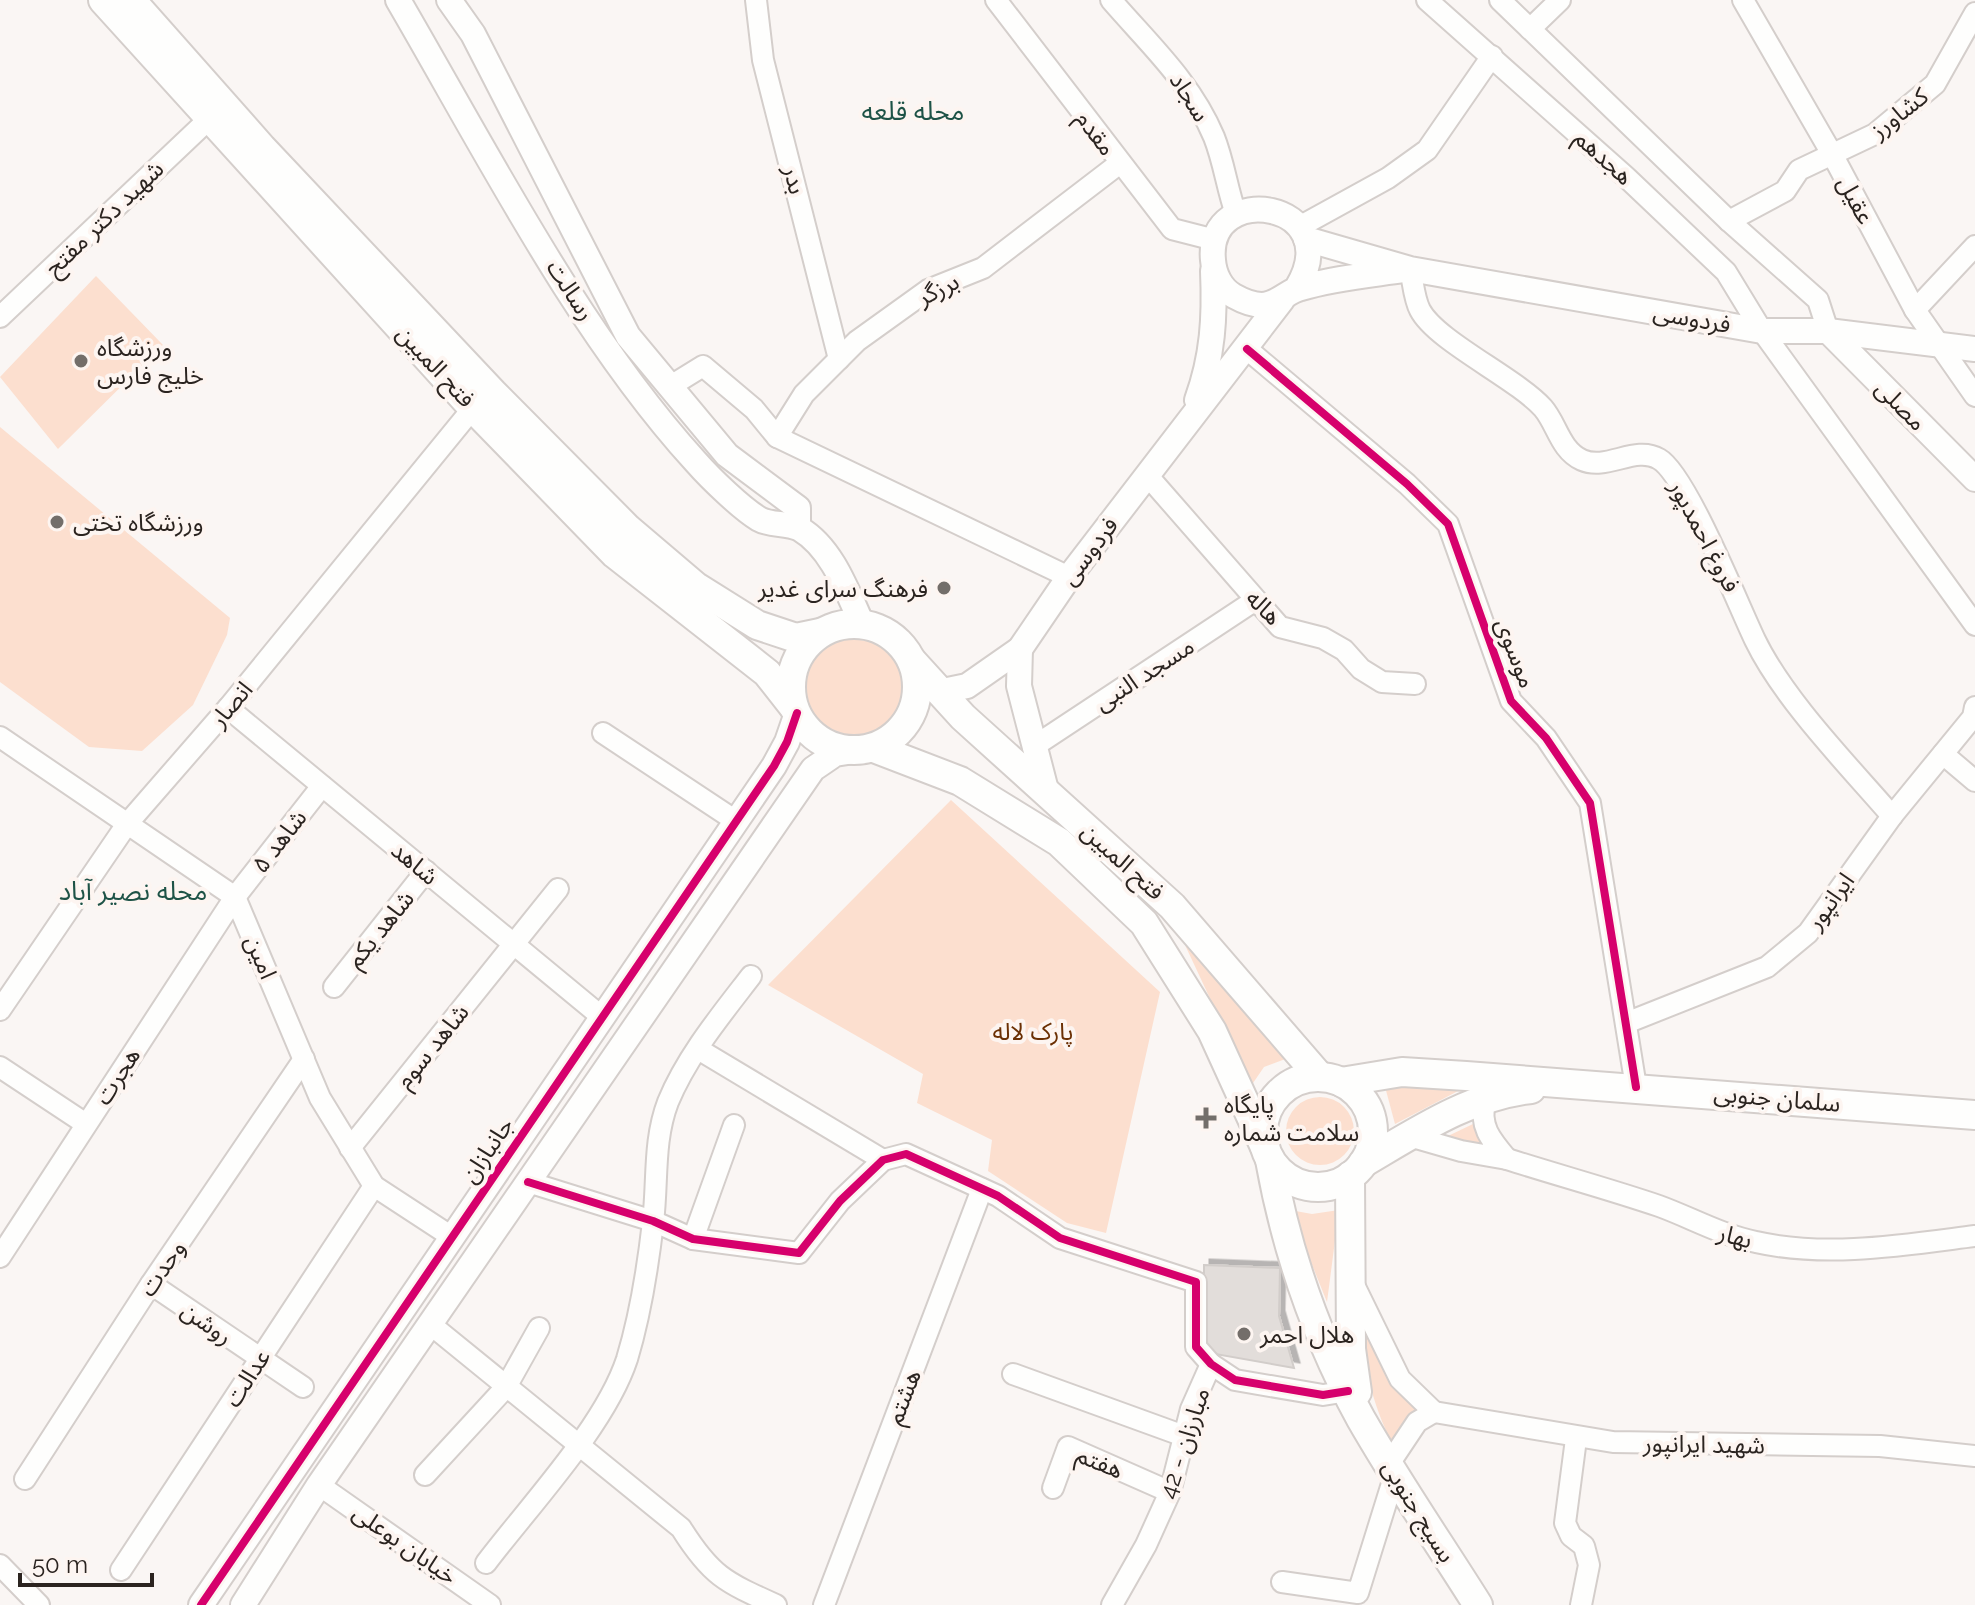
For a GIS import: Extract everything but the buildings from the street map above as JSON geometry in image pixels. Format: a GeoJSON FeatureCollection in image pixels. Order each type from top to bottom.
{"type":"FeatureCollection","features":[{"type":"Feature","properties":{"kind":"main road","name":"فتح المبین"},"geometry":{"type":"LineString","coordinates":[[103,0],[628,529],[695,586],[757,625],[796,638],[820,633]]}},
{"type":"Feature","properties":{"kind":"main road","name":"فتح المبین"},"geometry":{"type":"LineString","coordinates":[[131,0],[216,112],[473,408],[615,554],[767,673],[795,710]]}},
{"type":"Feature","properties":{"kind":"main road"},"geometry":{"type":"LineString","coordinates":[[862,624],[882,630],[900,643],[912,661],[917,683],[915,704],[906,724],[892,739],[864,750],[834,748],[816,739],[795,710],[790,686],[794,666],[804,648],[820,633],[840,625],[862,624]]}},
{"type":"Feature","properties":{"kind":"main road","name":"فتح المبین"},"geometry":{"type":"LineString","coordinates":[[912,661],[938,692],[1172,906],[1330,1079]]}},
{"type":"Feature","properties":{"kind":"main road","name":"فتح المبین"},"geometry":{"type":"LineString","coordinates":[[864,750],[960,781],[1059,842],[1144,923],[1212,1031],[1267,1152]]}},
{"type":"Feature","properties":{"kind":"main road"},"geometry":{"type":"LineString","coordinates":[[1402,1072],[1580,1083],[1511,1091],[1455,1111],[1409,1136],[1334,1185],[1307,1185],[1282,1174],[1267,1152],[1265,1120],[1275,1097],[1295,1082],[1402,1072]]}},
{"type":"Feature","properties":{"kind":"main road"},"geometry":{"type":"LineString","coordinates":[[1330,1079],[1362,1101],[1372,1127],[1371,1146],[1357,1170],[1352,1281],[1351,1349],[1360,1417]]}},
{"type":"Feature","properties":{"kind":"main road","name":"سلمان جنوبی"},"geometry":{"type":"LineString","coordinates":[[1580,1083],[1975,1115]]}},
{"type":"Feature","properties":{"kind":"main road","name":"بسیج جنوبی"},"geometry":{"type":"LineString","coordinates":[[1267,1152],[1281,1218],[1326,1346],[1360,1417],[1478,1605]]}},
{"type":"Feature","properties":{"kind":"street","name":"رسالت"},"geometry":{"type":"LineString","coordinates":[[398,0],[549,257],[617,362],[697,463],[760,520],[798,527],[818,544],[843,581],[862,624]]}},
{"type":"Feature","properties":{"kind":"street","name":"رسالت"},"geometry":{"type":"LineString","coordinates":[[449,0],[473,34],[628,336],[727,455],[798,508],[798,527]]}},
{"type":"Feature","properties":{"kind":"street","name":"بدر"},"geometry":{"type":"LineString","coordinates":[[756,0],[763,60],[839,359]]}},
{"type":"Feature","properties":{"kind":"street","name":"مقدم"},"geometry":{"type":"LineString","coordinates":[[996,0],[1172,229],[1214,249]]}},
{"type":"Feature","properties":{"kind":"street","name":"سجاد"},"geometry":{"type":"LineString","coordinates":[[1111,0],[1163,54],[1200,110],[1215,139],[1236,214]]}},
{"type":"Feature","properties":{"kind":"street","name":"هجدهم"},"geometry":{"type":"LineString","coordinates":[[1427,0],[1726,272],[1762,331],[1975,625]]}},
{"type":"Feature","properties":{"kind":"street"},"geometry":{"type":"LineString","coordinates":[[1500,0],[1729,221],[1818,300],[1828,331]]}},
{"type":"Feature","properties":{"kind":"street"},"geometry":{"type":"LineString","coordinates":[[1530,29],[1560,0]]}},
{"type":"Feature","properties":{"kind":"street","name":"عقیل"},"geometry":{"type":"LineString","coordinates":[[1743,0],[1832,154],[1915,310],[1975,396]]}},
{"type":"Feature","properties":{"kind":"street","name":"کشاورز"},"geometry":{"type":"LineString","coordinates":[[1729,221],[1785,191],[1799,170],[1875,134],[1935,84],[1975,13]]}},
{"type":"Feature","properties":{"kind":"street"},"geometry":{"type":"LineString","coordinates":[[1303,233],[1427,150],[1492,56]]}},
{"type":"Feature","properties":{"kind":"street","name":"شهید دکتر مفتح"},"geometry":{"type":"LineString","coordinates":[[0,317],[216,112]]}},
{"type":"Feature","properties":{"kind":"street","name":"برزگر"},"geometry":{"type":"LineString","coordinates":[[777,437],[804,394],[857,341],[928,290],[983,268],[1120,163]]}},
{"type":"Feature","properties":{"kind":"street"},"geometry":{"type":"LineString","coordinates":[[1191,417],[1208,370],[1215,324],[1214,249],[1223,225],[1236,214],[1252,208],[1270,208],[1287,215],[1303,233],[1309,256],[1306,273],[1289,294]]}},
{"type":"Feature","properties":{"kind":"street"},"geometry":{"type":"LineString","coordinates":[[1303,233],[1410,269]]}},
{"type":"Feature","properties":{"kind":"street"},"geometry":{"type":"LineString","coordinates":[[1915,310],[1975,246]]}},
{"type":"Feature","properties":{"kind":"street"},"geometry":{"type":"LineString","coordinates":[[1214,249],[1217,277],[1228,293],[1254,304],[1410,269]]}},
{"type":"Feature","properties":{"kind":"street","name":"فردوسی"},"geometry":{"type":"LineString","coordinates":[[1410,269],[1762,331],[1828,331],[1975,349]]}},
{"type":"Feature","properties":{"kind":"street","name":"فروغ احمدپور"},"geometry":{"type":"LineString","coordinates":[[1410,269],[1420,311],[1436,328],[1544,409],[1560,440],[1582,460],[1606,462],[1638,454],[1659,459],[1674,474],[1731,582],[1756,642],[1800,706],[1892,816]]}},
{"type":"Feature","properties":{"kind":"street","name":"فردوسی"},"geometry":{"type":"LineString","coordinates":[[1020,649],[1069,577],[1289,294]]}},
{"type":"Feature","properties":{"kind":"street","name":"مصلی"},"geometry":{"type":"LineString","coordinates":[[1828,331],[1975,479]]}},
{"type":"Feature","properties":{"kind":"street","name":"موسوی"},"geometry":{"type":"LineString","coordinates":[[1247,349],[1407,484],[1448,524],[1511,701],[1546,738],[1590,803],[1636,1087]]}},
{"type":"Feature","properties":{"kind":"street"},"geometry":{"type":"LineString","coordinates":[[669,387],[703,366],[754,409],[777,437],[1069,577]]}},
{"type":"Feature","properties":{"kind":"street","name":"انصار"},"geometry":{"type":"LineString","coordinates":[[0,1010],[127,824],[228,708],[473,408]]}},
{"type":"Feature","properties":{"kind":"street","name":"هاله"},"geometry":{"type":"LineString","coordinates":[[1147,475],[1254,601],[1280,627],[1323,638],[1344,650],[1361,669],[1382,682],[1415,684]]}},
{"type":"Feature","properties":{"kind":"street","name":"مسجد النبی"},"geometry":{"type":"LineString","coordinates":[[1033,747],[1254,601]]}},
{"type":"Feature","properties":{"kind":"street"},"geometry":{"type":"LineString","coordinates":[[938,692],[967,686],[1020,649]]}},
{"type":"Feature","properties":{"kind":"street"},"geometry":{"type":"LineString","coordinates":[[1020,649],[1019,686],[1046,790]]}},
{"type":"Feature","properties":{"kind":"street","name":"ایرانپور"},"geometry":{"type":"LineString","coordinates":[[1626,1023],[1767,967],[1808,933],[1892,816],[1973,717],[1975,707]]}},
{"type":"Feature","properties":{"kind":"street","name":"شاهد"},"geometry":{"type":"LineString","coordinates":[[228,708],[602,1017]]}},
{"type":"Feature","properties":{"kind":"street","name":"جانبازان"},"geometry":{"type":"LineString","coordinates":[[201,1605],[772,769],[787,742],[795,710]]}},
{"type":"Feature","properties":{"kind":"street"},"geometry":{"type":"LineString","coordinates":[[603,733],[736,821]]}},
{"type":"Feature","properties":{"kind":"street"},"geometry":{"type":"LineString","coordinates":[[0,737],[235,897]]}},
{"type":"Feature","properties":{"kind":"street"},"geometry":{"type":"LineString","coordinates":[[243,1605],[319,1485],[797,793],[825,759],[864,750]]}},
{"type":"Feature","properties":{"kind":"street"},"geometry":{"type":"LineString","coordinates":[[1943,754],[1975,781]]}},
{"type":"Feature","properties":{"kind":"street"},"geometry":{"type":"LineString","coordinates":[[772,769],[790,774],[797,793]]}},
{"type":"Feature","properties":{"kind":"street","name":"شاهد ۵"},"geometry":{"type":"LineString","coordinates":[[235,897],[322,786]]}},
{"type":"Feature","properties":{"kind":"street","name":"شاهد یکم"},"geometry":{"type":"LineString","coordinates":[[334,987],[426,871]]}},
{"type":"Feature","properties":{"kind":"street","name":"شاهد سوم"},"geometry":{"type":"LineString","coordinates":[[350,1148],[558,889]]}},
{"type":"Feature","properties":{"kind":"street","name":"امین"},"geometry":{"type":"LineString","coordinates":[[235,897],[320,1098],[374,1186],[452,1237]]}},
{"type":"Feature","properties":{"kind":"street","name":"هجرت"},"geometry":{"type":"LineString","coordinates":[[0,1257],[235,897]]}},
{"type":"Feature","properties":{"kind":"street"},"geometry":{"type":"LineString","coordinates":[[486,1563],[611,1397],[627,1359],[653,1221],[656,1149],[667,1104],[698,1049],[751,976]]}},
{"type":"Feature","properties":{"kind":"street"},"geometry":{"type":"LineString","coordinates":[[698,1049],[883,1160]]}},
{"type":"Feature","properties":{"kind":"street","name":"وحدت"},"geometry":{"type":"LineString","coordinates":[[25,1479],[151,1284],[304,1059]]}},
{"type":"Feature","properties":{"kind":"street"},"geometry":{"type":"LineString","coordinates":[[0,1067],[86,1124]]}},
{"type":"Feature","properties":{"kind":"street"},"geometry":{"type":"LineString","coordinates":[[1485,1100],[1481,1117],[1487,1135],[1507,1159]]}},
{"type":"Feature","properties":{"kind":"street"},"geometry":{"type":"LineString","coordinates":[[693,1239],[734,1125]]}},
{"type":"Feature","properties":{"kind":"street","name":"بهار"},"geometry":{"type":"LineString","coordinates":[[1409,1136],[1461,1151],[1507,1159],[1663,1208],[1707,1228],[1758,1243],[1834,1249],[1902,1246],[1975,1236]]}},
{"type":"Feature","properties":{"kind":"street"},"geometry":{"type":"LineString","coordinates":[[528,1182],[653,1221],[693,1239],[799,1253],[840,1201],[883,1160],[906,1154],[982,1189],[1060,1238],[1196,1282],[1196,1347],[1211,1364]]}},
{"type":"Feature","properties":{"kind":"street","name":"عدالت"},"geometry":{"type":"LineString","coordinates":[[121,1570],[374,1186]]}},
{"type":"Feature","properties":{"kind":"street","name":"هشتم"},"geometry":{"type":"LineString","coordinates":[[824,1605],[982,1189]]}},
{"type":"Feature","properties":{"kind":"street"},"geometry":{"type":"LineString","coordinates":[[1282,1582],[1358,1593],[1392,1469],[1417,1422],[1434,1412],[1400,1379],[1352,1281]]}},
{"type":"Feature","properties":{"kind":"street","name":"روشن"},"geometry":{"type":"LineString","coordinates":[[151,1284],[303,1387]]}},
{"type":"Feature","properties":{"kind":"street"},"geometry":{"type":"LineString","coordinates":[[430,1324],[576,1446],[681,1528],[704,1564],[724,1581],[776,1605]]}},
{"type":"Feature","properties":{"kind":"street"},"geometry":{"type":"LineString","coordinates":[[425,1475],[506,1387],[539,1328]]}},
{"type":"Feature","properties":{"kind":"street","name":"مبارزان - 42"},"geometry":{"type":"LineString","coordinates":[[1112,1605],[1146,1545],[1170,1492],[1191,1409],[1211,1364],[1235,1380],[1323,1395],[1348,1391]]}},
{"type":"Feature","properties":{"kind":"street"},"geometry":{"type":"LineString","coordinates":[[1013,1374],[1184,1436]]}},
{"type":"Feature","properties":{"kind":"street","name":"شهید ایرانپور"},"geometry":{"type":"LineString","coordinates":[[1434,1412],[1576,1439],[1880,1446],[1975,1456]]}},
{"type":"Feature","properties":{"kind":"street"},"geometry":{"type":"LineString","coordinates":[[1576,1439],[1565,1523],[1571,1536],[1584,1546],[1589,1565],[1581,1605]]}},
{"type":"Feature","properties":{"kind":"street","name":"هفتم"},"geometry":{"type":"LineString","coordinates":[[1053,1488],[1068,1447],[1170,1492]]}},
{"type":"Feature","properties":{"kind":"street","name":"خیابان بوعلی"},"geometry":{"type":"LineString","coordinates":[[319,1485],[490,1605]]}},
{"type":"Feature","properties":{"kind":"street"},"geometry":{"type":"LineString","coordinates":[[0,1565],[39,1605]]}},
{"type":"Feature","properties":{"kind":"green space","name":"ورزشگاه خلیج فارس"},"geometry":{"type":"Polygon","coordinates":[[[96,276],[163,345],[58,449],[0,377],[96,276]]]}},
{"type":"Feature","properties":{"kind":"green space","name":"ورزشگاه تختی"},"geometry":{"type":"Polygon","coordinates":[[[0,427],[230,618],[227,635],[193,705],[142,751],[89,747],[0,682],[0,427]]]}},
{"type":"Feature","properties":{"kind":"green space"},"geometry":{"type":"Polygon","coordinates":[[[843,638],[876,642],[902,668],[907,690],[896,713],[877,734],[848,741],[833,739],[806,715],[804,683],[817,651],[843,638]]]}},
{"type":"Feature","properties":{"kind":"green space","name":"پارک لاله"},"geometry":{"type":"Polygon","coordinates":[[[951,800],[1160,992],[1106,1233],[1067,1223],[988,1171],[992,1140],[917,1103],[923,1074],[768,985],[951,800]]]}},
{"type":"Feature","properties":{"kind":"green space"},"geometry":{"type":"Polygon","coordinates":[[[1185,945],[1288,1058],[1264,1067],[1251,1086],[1185,945]]]}},
{"type":"Feature","properties":{"kind":"green space"},"geometry":{"type":"Polygon","coordinates":[[[1384,1083],[1458,1091],[1395,1124],[1384,1083]]]}},
{"type":"Feature","properties":{"kind":"green space"},"geometry":{"type":"Polygon","coordinates":[[[1320,1097],[1344,1107],[1354,1131],[1344,1155],[1320,1165],[1296,1155],[1286,1131],[1296,1107],[1320,1097]]]}},
{"type":"Feature","properties":{"kind":"green space"},"geometry":{"type":"Polygon","coordinates":[[[1473,1124],[1483,1150],[1448,1136],[1473,1124]]]}},
{"type":"Feature","properties":{"kind":"green space"},"geometry":{"type":"Polygon","coordinates":[[[1290,1210],[1312,1214],[1339,1210],[1327,1302],[1290,1210]]]}},
{"type":"Feature","properties":{"kind":"green space"},"geometry":{"type":"Polygon","coordinates":[[[1361,1320],[1384,1369],[1419,1410],[1392,1443],[1370,1383],[1361,1320]]]}},
{"type":"Feature","properties":{"kind":"cycle path"},"geometry":{"type":"LineString","coordinates":[[1247,349],[1407,484],[1448,524],[1511,701],[1546,738],[1590,803],[1636,1087]]}},
{"type":"Feature","properties":{"kind":"cycle path"},"geometry":{"type":"LineString","coordinates":[[201,1605],[774,766],[797,713]]}},
{"type":"Feature","properties":{"kind":"cycle path"},"geometry":{"type":"LineString","coordinates":[[528,1182],[653,1221],[693,1239],[799,1253],[840,1201],[883,1160],[906,1154],[998,1196],[1060,1238],[1196,1282],[1196,1347],[1211,1364],[1235,1380],[1323,1395],[1348,1391]]}},
{"type":"Feature","properties":{"kind":"place","name":"ورزشگاه خلیج فارس"},"geometry":{"type":"Point","coordinates":[81,361]}},
{"type":"Feature","properties":{"kind":"place","name":"ورزشگاه تختی"},"geometry":{"type":"Point","coordinates":[57,522]}},
{"type":"Feature","properties":{"kind":"place","name":"فرهنگ سرای غدیر"},"geometry":{"type":"Point","coordinates":[944,588]}},
{"type":"Feature","properties":{"kind":"place","name":"پایگاه سلامت شماره"},"geometry":{"type":"Point","coordinates":[1206,1118]}},
{"type":"Feature","properties":{"kind":"place","name":"هلال احمر"},"geometry":{"type":"Point","coordinates":[1244,1334]}},
{"type":"Feature","properties":{"kind":"district","name":"محله قلعه"},"geometry":{"type":"Point","coordinates":[913,111]}},
{"type":"Feature","properties":{"kind":"district","name":"محله نصیر آباد"},"geometry":{"type":"Point","coordinates":[133,891]}}]}
